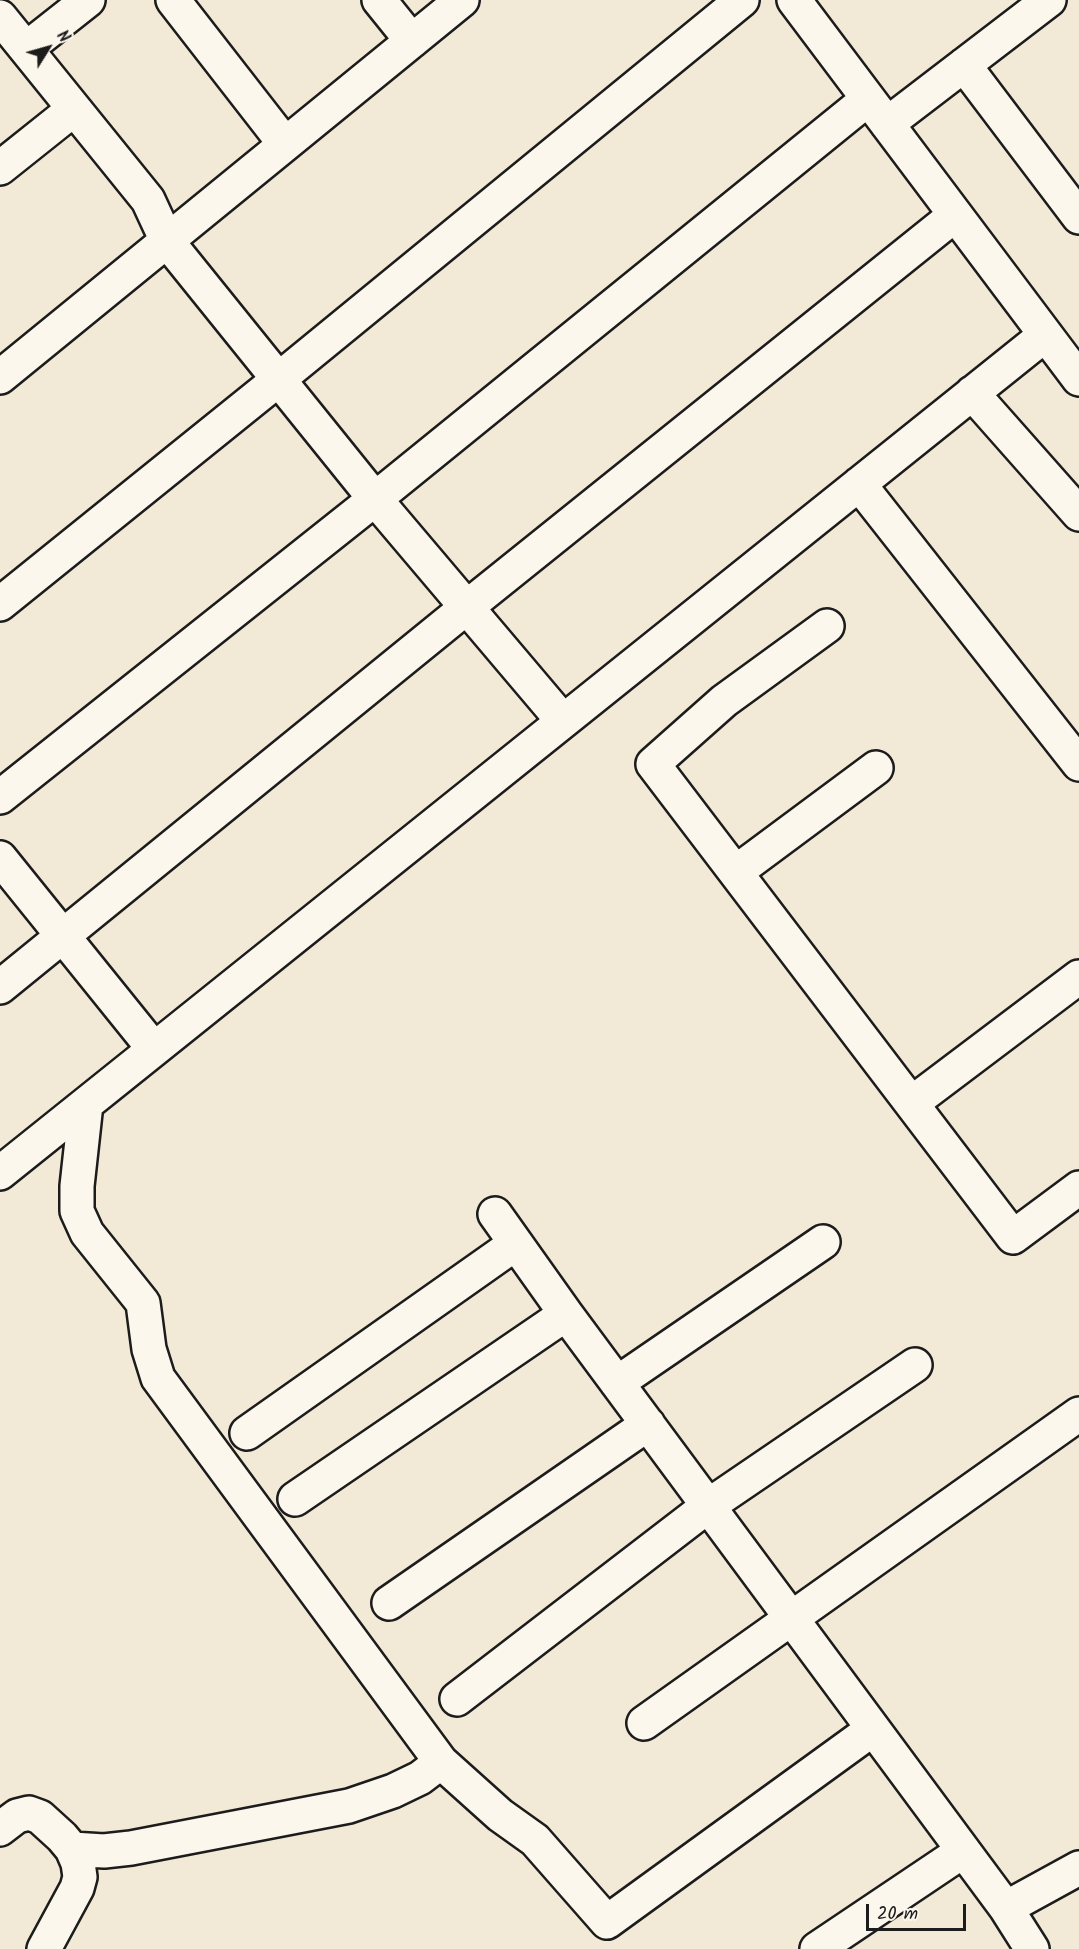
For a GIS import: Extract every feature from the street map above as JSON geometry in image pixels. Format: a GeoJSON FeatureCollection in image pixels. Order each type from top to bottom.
{"type":"FeatureCollection","features":[{"type":"Feature","properties":{"kind":"street"},"geometry":{"type":"LineString","coordinates":[[26,49],[88,0]]}},
{"type":"Feature","properties":{"kind":"street"},"geometry":{"type":"LineString","coordinates":[[173,0],[285,144]]}},
{"type":"Feature","properties":{"kind":"street"},"geometry":{"type":"LineString","coordinates":[[379,0],[412,41]]}},
{"type":"Feature","properties":{"kind":"street"},"geometry":{"type":"LineString","coordinates":[[0,377],[462,0]]}},
{"type":"Feature","properties":{"kind":"street"},"geometry":{"type":"LineString","coordinates":[[0,604],[742,0]]}},
{"type":"Feature","properties":{"kind":"street"},"geometry":{"type":"LineString","coordinates":[[794,0],[1079,379]]}},
{"type":"Feature","properties":{"kind":"street"},"geometry":{"type":"LineString","coordinates":[[0,797],[375,499],[878,111],[964,65],[1049,0]]}},
{"type":"Feature","properties":{"kind":"street"},"geometry":{"type":"LineString","coordinates":[[0,17],[148,200],[167,241],[375,499],[563,721]]}},
{"type":"Feature","properties":{"kind":"street"},"geometry":{"type":"LineString","coordinates":[[964,65],[1079,218]]}},
{"type":"Feature","properties":{"kind":"street"},"geometry":{"type":"LineString","coordinates":[[0,168],[74,109]]}},
{"type":"Feature","properties":{"kind":"street"},"geometry":{"type":"LineString","coordinates":[[0,987],[467,607],[955,215]]}},
{"type":"Feature","properties":{"kind":"street"},"geometry":{"type":"LineString","coordinates":[[0,1173],[1045,335]]}},
{"type":"Feature","properties":{"kind":"street"},"geometry":{"type":"LineString","coordinates":[[972,393],[1079,513]]}},
{"type":"Feature","properties":{"kind":"street"},"geometry":{"type":"LineString","coordinates":[[859,484],[1079,764]]}},
{"type":"Feature","properties":{"kind":"street"},"geometry":{"type":"LineString","coordinates":[[827,626],[724,701],[653,764],[1013,1237],[1079,1188]]}},
{"type":"Feature","properties":{"kind":"street"},"geometry":{"type":"LineString","coordinates":[[736,872],[876,768]]}},
{"type":"Feature","properties":{"kind":"street"},"geometry":{"type":"LineString","coordinates":[[0,858],[154,1049]]}},
{"type":"Feature","properties":{"kind":"street"},"geometry":{"type":"LineString","coordinates":[[912,1103],[1079,977]]}},
{"type":"Feature","properties":{"kind":"street"},"geometry":{"type":"LineString","coordinates":[[86,1104],[77,1186],[77,1211],[87,1233],[143,1303],[149,1350],[158,1378],[441,1762],[500,1815],[535,1840],[607,1922],[873,1729]]}},
{"type":"Feature","properties":{"kind":"street"},"geometry":{"type":"LineString","coordinates":[[495,1214],[566,1314],[1006,1908],[1032,1949]]}},
{"type":"Feature","properties":{"kind":"street"},"geometry":{"type":"LineString","coordinates":[[617,1383],[824,1242]]}},
{"type":"Feature","properties":{"kind":"street"},"geometry":{"type":"LineString","coordinates":[[247,1433],[515,1244]]}},
{"type":"Feature","properties":{"kind":"street"},"geometry":{"type":"LineString","coordinates":[[295,1499],[566,1314]]}},
{"type":"Feature","properties":{"kind":"street"},"geometry":{"type":"LineString","coordinates":[[457,1699],[708,1506],[915,1365]]}},
{"type":"Feature","properties":{"kind":"street"},"geometry":{"type":"LineString","coordinates":[[644,1724],[1079,1414]]}},
{"type":"Feature","properties":{"kind":"street"},"geometry":{"type":"LineString","coordinates":[[389,1603],[648,1424]]}},
{"type":"Feature","properties":{"kind":"street"},"geometry":{"type":"LineString","coordinates":[[72,1850],[104,1851],[131,1848],[349,1806],[393,1791],[420,1778],[441,1762]]}},
{"type":"Feature","properties":{"kind":"street"},"geometry":{"type":"LineString","coordinates":[[0,1829],[17,1816],[29,1813],[40,1817],[52,1826],[72,1850],[78,1863],[80,1877],[77,1888],[44,1949]]}},
{"type":"Feature","properties":{"kind":"street"},"geometry":{"type":"LineString","coordinates":[[817,1949],[963,1851]]}},
{"type":"Feature","properties":{"kind":"street"},"geometry":{"type":"LineString","coordinates":[[1006,1908],[1079,1868]]}}]}
